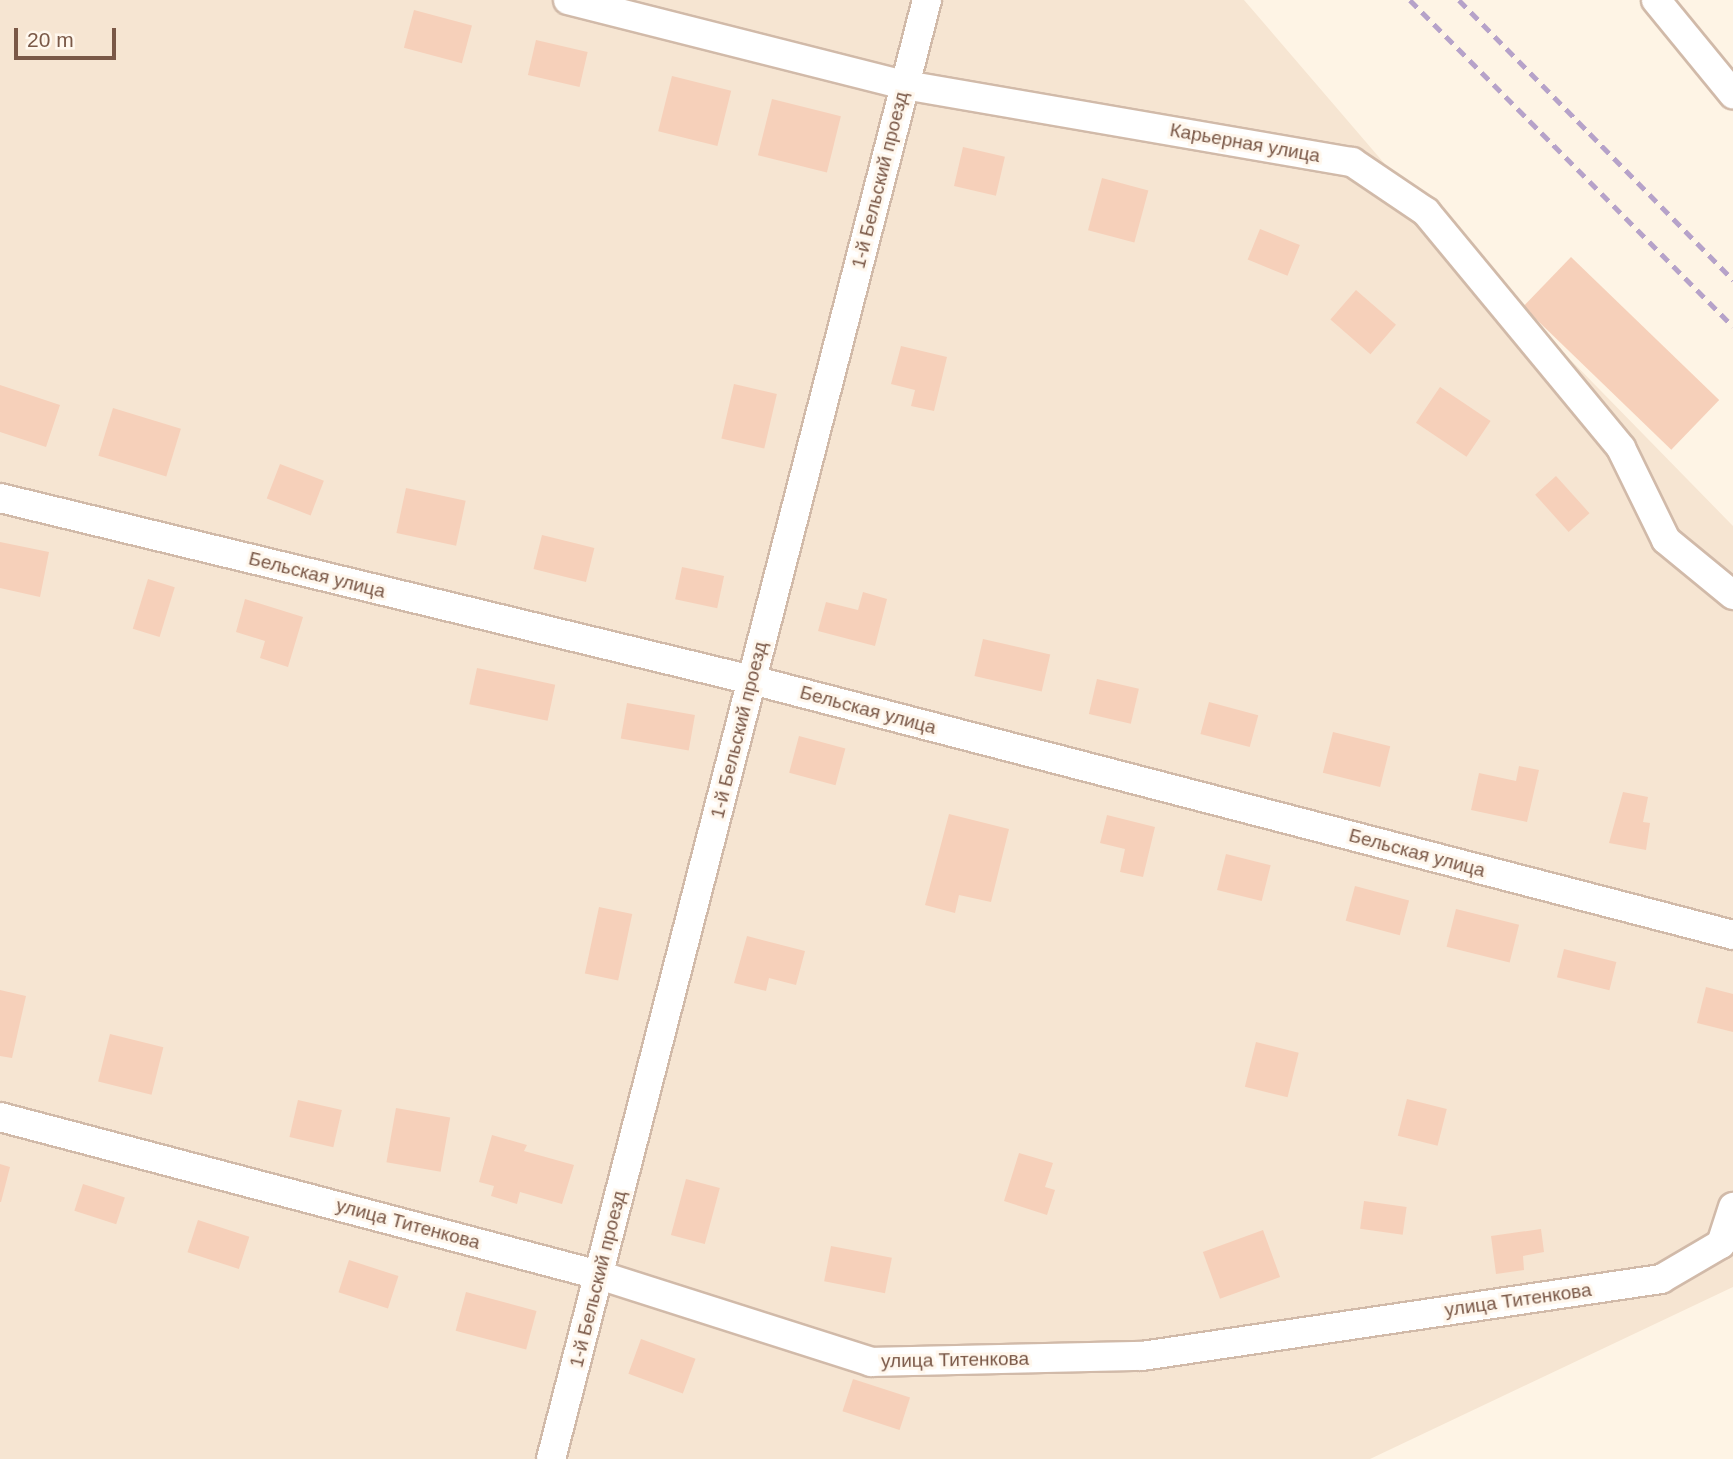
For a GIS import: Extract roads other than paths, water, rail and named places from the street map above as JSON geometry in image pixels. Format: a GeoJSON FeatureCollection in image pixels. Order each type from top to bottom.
{"type":"FeatureCollection","features":[{"type":"Feature","properties":{"kind":"street","name":"Карьерная улица"},"geometry":{"type":"LineString","coordinates":[[568,0],[905,85],[1352,162],[1426,212],[1621,448],[1666,540],[1733,595]]}},
{"type":"Feature","properties":{"kind":"street","name":"1-й Бельский проезд"},"geometry":{"type":"LineString","coordinates":[[551,1459],[927,0]]}},
{"type":"Feature","properties":{"kind":"street"},"geometry":{"type":"LineString","coordinates":[[1657,0],[1733,94]]}},
{"type":"Feature","properties":{"kind":"street","name":"Бельская улица"},"geometry":{"type":"LineString","coordinates":[[0,498],[752,680],[1733,935]]}},
{"type":"Feature","properties":{"kind":"street","name":"улица Титенкова"},"geometry":{"type":"LineString","coordinates":[[0,1117],[598,1275],[871,1362],[1142,1356],[1661,1279],[1721,1244],[1733,1207]]}},
{"type":"Feature","properties":{"kind":"railway"},"geometry":{"type":"LineString","coordinates":[[1410,0],[1733,326]]}},
{"type":"Feature","properties":{"kind":"railway"},"geometry":{"type":"LineString","coordinates":[[1459,0],[1733,280]]}}]}
